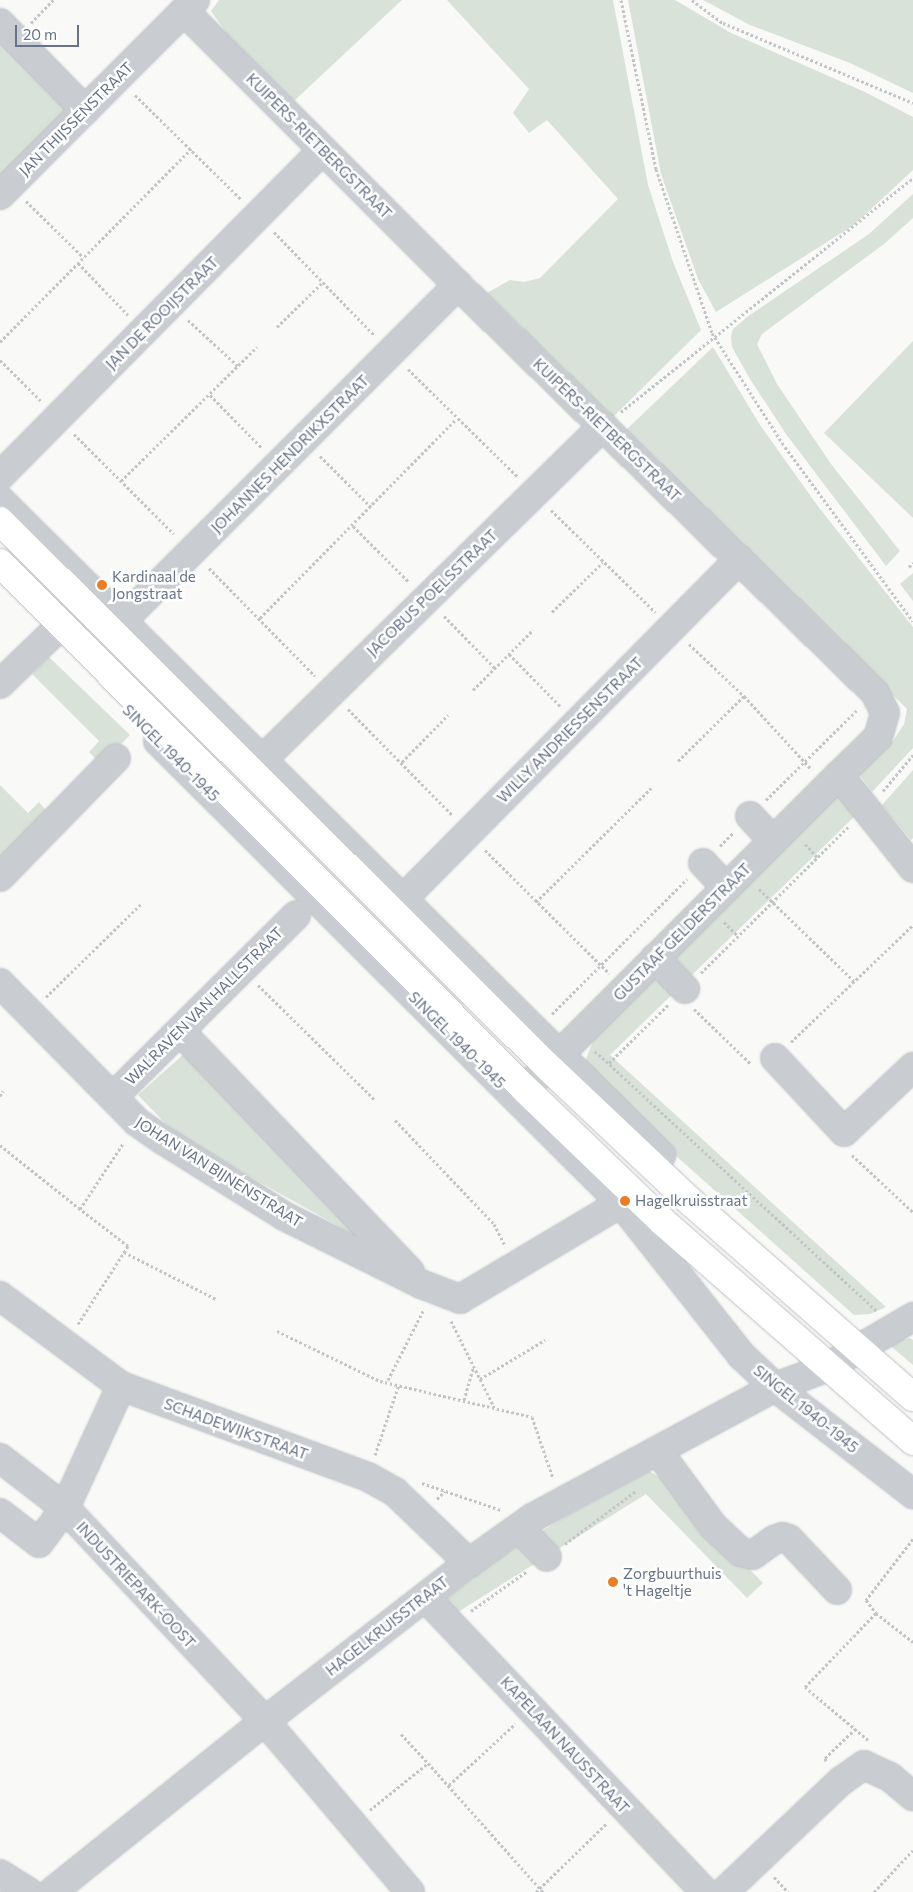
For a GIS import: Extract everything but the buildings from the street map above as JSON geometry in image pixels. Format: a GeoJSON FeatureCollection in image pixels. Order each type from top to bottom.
{"type":"FeatureCollection","features":[{"type":"Feature","properties":{"kind":"main road"},"geometry":{"type":"LineString","coordinates":[[0,521],[552,1061],[692,1203],[862,1345],[913,1397]]}},
{"type":"Feature","properties":{"kind":"main road","name":"SINGEL 1940-1945"},"geometry":{"type":"LineString","coordinates":[[0,563],[57,629],[662,1221],[826,1368],[913,1441]]}},
{"type":"Feature","properties":{"kind":"street","name":"JAN THIJSSENSTRAAT"},"geometry":{"type":"LineString","coordinates":[[5,190],[190,5]]}},
{"type":"Feature","properties":{"kind":"street","name":"KUIPERS-RIETBERGSTRAAT"},"geometry":{"type":"LineString","coordinates":[[190,5],[323,150],[458,285],[875,693],[886,713],[878,737],[834,781]]}},
{"type":"Feature","properties":{"kind":"street"},"geometry":{"type":"LineString","coordinates":[[8,31],[86,110]]}},
{"type":"Feature","properties":{"kind":"street","name":"JAN DE ROOIJSTRAAT"},"geometry":{"type":"LineString","coordinates":[[0,476],[323,150]]}},
{"type":"Feature","properties":{"kind":"street","name":"JOHANNES HENDRIKXSTRAAT"},"geometry":{"type":"LineString","coordinates":[[121,622],[458,285]]}},
{"type":"Feature","properties":{"kind":"street","name":"JACOBUS POELSSTRAAT"},"geometry":{"type":"LineString","coordinates":[[261,761],[603,426]]}},
{"type":"Feature","properties":{"kind":"street"},"geometry":{"type":"LineString","coordinates":[[0,500],[402,901],[552,1061]]}},
{"type":"Feature","properties":{"kind":"street","name":"WILLY ANDRIESSENSTRAAT"},"geometry":{"type":"LineString","coordinates":[[402,901],[739,560]]}},
{"type":"Feature","properties":{"kind":"street","name":"SINGEL 1940-1945"},"geometry":{"type":"LineString","coordinates":[[0,582],[57,629],[621,1202],[742,1356],[775,1387],[913,1494]]}},
{"type":"Feature","properties":{"kind":"street"},"geometry":{"type":"LineString","coordinates":[[0,684],[83,604]]}},
{"type":"Feature","properties":{"kind":"street"},"geometry":{"type":"LineString","coordinates":[[0,877],[116,758]]}},
{"type":"Feature","properties":{"kind":"street"},"geometry":{"type":"LineString","coordinates":[[834,781],[865,811],[913,868]]}},
{"type":"Feature","properties":{"kind":"street","name":"GUSTAAF GELDERSTRAAT"},"geometry":{"type":"LineString","coordinates":[[525,1088],[834,781]]}},
{"type":"Feature","properties":{"kind":"street"},"geometry":{"type":"LineString","coordinates":[[750,816],[773,841]]}},
{"type":"Feature","properties":{"kind":"street"},"geometry":{"type":"LineString","coordinates":[[703,862],[734,880]]}},
{"type":"Feature","properties":{"kind":"street","name":"WALRAVEN VAN HALLSTRAAT"},"geometry":{"type":"LineString","coordinates":[[113,1097],[296,915]]}},
{"type":"Feature","properties":{"kind":"street"},"geometry":{"type":"LineString","coordinates":[[656,958],[682,992]]}},
{"type":"Feature","properties":{"kind":"street","name":"JOHAN VAN BIJNENSTRAAT"},"geometry":{"type":"LineString","coordinates":[[0,983],[137,1122],[284,1216],[428,1286],[460,1299],[621,1202]]}},
{"type":"Feature","properties":{"kind":"street","name":"JOHAN VAN BIJNENSTRAAT"},"geometry":{"type":"LineString","coordinates":[[180,1031],[428,1286]]}},
{"type":"Feature","properties":{"kind":"street"},"geometry":{"type":"LineString","coordinates":[[775,1058],[844,1132],[913,1067]]}},
{"type":"Feature","properties":{"kind":"street","name":"SCHADEWIJKSTRAAT"},"geometry":{"type":"LineString","coordinates":[[0,1296],[64,1346],[121,1386],[368,1477],[395,1492],[468,1563]]}},
{"type":"Feature","properties":{"kind":"street","name":"HAGELKRUISSTRAAT"},"geometry":{"type":"LineString","coordinates":[[52,1892],[265,1721],[468,1563],[519,1528],[775,1387],[826,1368],[862,1345],[904,1322]]}},
{"type":"Feature","properties":{"kind":"street"},"geometry":{"type":"LineString","coordinates":[[862,1345],[913,1379]]}},
{"type":"Feature","properties":{"kind":"street"},"geometry":{"type":"LineString","coordinates":[[0,1513],[39,1543],[65,1508],[121,1386]]}},
{"type":"Feature","properties":{"kind":"street"},"geometry":{"type":"LineString","coordinates":[[658,1451],[713,1526],[741,1552],[753,1555],[774,1540],[782,1537],[789,1539],[837,1590]]}},
{"type":"Feature","properties":{"kind":"street","name":"INDUSTRIEPARK-OOST"},"geometry":{"type":"LineString","coordinates":[[0,1458],[65,1508],[265,1721],[410,1892]]}},
{"type":"Feature","properties":{"kind":"street"},"geometry":{"type":"LineString","coordinates":[[519,1528],[547,1557]]}},
{"type":"Feature","properties":{"kind":"street","name":"KAPELAAN NAUSSTRAAT"},"geometry":{"type":"LineString","coordinates":[[425,1597],[705,1892]]}},
{"type":"Feature","properties":{"kind":"street"},"geometry":{"type":"LineString","coordinates":[[724,1892],[841,1781],[864,1765],[890,1777],[913,1796]]}},
{"type":"Feature","properties":{"kind":"street"},"geometry":{"type":"LineString","coordinates":[[0,1874],[29,1892]]}},
{"type":"Feature","properties":{"kind":"path"},"geometry":{"type":"LineString","coordinates":[[8,31],[53,0]]}},
{"type":"Feature","properties":{"kind":"path"},"geometry":{"type":"LineString","coordinates":[[621,0],[656,169],[715,338],[785,447],[913,622]]}},
{"type":"Feature","properties":{"kind":"path"},"geometry":{"type":"LineString","coordinates":[[692,0],[723,23],[913,103]]}},
{"type":"Feature","properties":{"kind":"path"},"geometry":{"type":"LineString","coordinates":[[118,78],[258,216],[456,418],[671,628],[834,781]]}},
{"type":"Feature","properties":{"kind":"path"},"geometry":{"type":"LineString","coordinates":[[0,342],[191,150]]}},
{"type":"Feature","properties":{"kind":"path"},"geometry":{"type":"LineString","coordinates":[[603,426],[913,178]]}},
{"type":"Feature","properties":{"kind":"path"},"geometry":{"type":"LineString","coordinates":[[5,190],[83,257]]}},
{"type":"Feature","properties":{"kind":"path"},"geometry":{"type":"LineString","coordinates":[[78,263],[144,332]]}},
{"type":"Feature","properties":{"kind":"path"},"geometry":{"type":"LineString","coordinates":[[277,327],[322,283]]}},
{"type":"Feature","properties":{"kind":"path"},"geometry":{"type":"LineString","coordinates":[[170,305],[238,366]]}},
{"type":"Feature","properties":{"kind":"path"},"geometry":{"type":"LineString","coordinates":[[121,482],[257,347]]}},
{"type":"Feature","properties":{"kind":"path"},"geometry":{"type":"LineString","coordinates":[[0,360],[260,618],[536,902],[625,988]]}},
{"type":"Feature","properties":{"kind":"path"},"geometry":{"type":"LineString","coordinates":[[210,395],[279,465]]}},
{"type":"Feature","properties":{"kind":"path"},"geometry":{"type":"LineString","coordinates":[[260,618],[371,507],[456,418]]}},
{"type":"Feature","properties":{"kind":"path"},"geometry":{"type":"LineString","coordinates":[[304,440],[371,507]]}},
{"type":"Feature","properties":{"kind":"path"},"geometry":{"type":"LineString","coordinates":[[552,612],[603,562]]}},
{"type":"Feature","properties":{"kind":"path"},"geometry":{"type":"LineString","coordinates":[[909,567],[913,562]]}},
{"type":"Feature","properties":{"kind":"path"},"geometry":{"type":"LineString","coordinates":[[473,690],[533,630]]}},
{"type":"Feature","properties":{"kind":"path"},"geometry":{"type":"LineString","coordinates":[[509,654],[576,724]]}},
{"type":"Feature","properties":{"kind":"path"},"geometry":{"type":"LineString","coordinates":[[678,761],[744,696]]}},
{"type":"Feature","properties":{"kind":"path"},"geometry":{"type":"LineString","coordinates":[[402,762],[448,715]]}},
{"type":"Feature","properties":{"kind":"path"},"geometry":{"type":"LineString","coordinates":[[608,1063],[865,811],[913,755]]}},
{"type":"Feature","properties":{"kind":"path"},"geometry":{"type":"LineString","coordinates":[[536,902],[651,788]]}},
{"type":"Feature","properties":{"kind":"path"},"geometry":{"type":"LineString","coordinates":[[734,880],[773,902],[854,981]]}},
{"type":"Feature","properties":{"kind":"path"},"geometry":{"type":"LineString","coordinates":[[30,1013],[142,903]]}},
{"type":"Feature","properties":{"kind":"path"},"geometry":{"type":"LineString","coordinates":[[682,992],[760,1073],[913,925]]}},
{"type":"Feature","properties":{"kind":"path"},"geometry":{"type":"LineString","coordinates":[[242,969],[374,1099]]}},
{"type":"Feature","properties":{"kind":"path"},"geometry":{"type":"LineString","coordinates":[[553,1012],[608,1063],[904,1322]]}},
{"type":"Feature","properties":{"kind":"path"},"geometry":{"type":"LineString","coordinates":[[0,1096],[3,1091]]}},
{"type":"Feature","properties":{"kind":"path"},"geometry":{"type":"LineString","coordinates":[[395,1120],[494,1224],[515,1267]]}},
{"type":"Feature","properties":{"kind":"path"},"geometry":{"type":"LineString","coordinates":[[80,1210],[137,1122]]}},
{"type":"Feature","properties":{"kind":"path"},"geometry":{"type":"LineString","coordinates":[[844,1132],[852,1157],[913,1212]]}},
{"type":"Feature","properties":{"kind":"path"},"geometry":{"type":"LineString","coordinates":[[0,1145],[128,1246],[64,1346]]}},
{"type":"Feature","properties":{"kind":"path"},"geometry":{"type":"LineString","coordinates":[[124,1252],[216,1299]]}},
{"type":"Feature","properties":{"kind":"path"},"geometry":{"type":"LineString","coordinates":[[428,1286],[474,1367],[494,1407]]}},
{"type":"Feature","properties":{"kind":"path"},"geometry":{"type":"LineString","coordinates":[[388,1380],[428,1286]]}},
{"type":"Feature","properties":{"kind":"path"},"geometry":{"type":"LineString","coordinates":[[277,1331],[380,1381],[388,1380],[532,1417],[562,1503]]}},
{"type":"Feature","properties":{"kind":"path"},"geometry":{"type":"LineString","coordinates":[[480,1379],[545,1340]]}},
{"type":"Feature","properties":{"kind":"path"},"geometry":{"type":"LineString","coordinates":[[464,1400],[474,1367]]}},
{"type":"Feature","properties":{"kind":"path"},"geometry":{"type":"LineString","coordinates":[[368,1477],[399,1384]]}},
{"type":"Feature","properties":{"kind":"path"},"geometry":{"type":"LineString","coordinates":[[417,1482],[500,1509],[519,1528]]}},
{"type":"Feature","properties":{"kind":"path"},"geometry":{"type":"LineString","coordinates":[[452,1624],[640,1489]]}},
{"type":"Feature","properties":{"kind":"path"},"geometry":{"type":"LineString","coordinates":[[913,1539],[866,1600],[876,1613],[913,1642]]}},
{"type":"Feature","properties":{"kind":"path"},"geometry":{"type":"LineString","coordinates":[[864,1765],[871,1743],[805,1687],[876,1613]]}},
{"type":"Feature","properties":{"kind":"path"},"geometry":{"type":"LineString","coordinates":[[449,1785],[531,1709]]}},
{"type":"Feature","properties":{"kind":"path"},"geometry":{"type":"LineString","coordinates":[[400,1734],[449,1785],[543,1892]]}},
{"type":"Feature","properties":{"kind":"path"},"geometry":{"type":"LineString","coordinates":[[352,1824],[428,1763]]}},
{"type":"Feature","properties":{"kind":"path"},"geometry":{"type":"LineString","coordinates":[[536,1892],[623,1806]]}},
{"type":"Feature","properties":{"kind":"path"},"geometry":{"type":"LineString","coordinates":[[874,1892],[913,1850]]}},
{"type":"Feature","properties":{"kind":"shaded area"},"geometry":{"type":"Polygon","coordinates":[[[219,0],[402,0],[294,101],[225,31],[211,11],[219,0]]]}},
{"type":"Feature","properties":{"kind":"shaded area"},"geometry":{"type":"Polygon","coordinates":[[[447,0],[613,0],[648,185],[673,262],[701,330],[613,417],[487,293],[510,280],[524,282],[540,278],[618,199],[547,120],[529,133],[513,113],[529,89],[447,0]]]}},
{"type":"Feature","properties":{"kind":"shaded area"},"geometry":{"type":"Polygon","coordinates":[[[628,0],[675,0],[731,33],[865,92],[913,117],[913,170],[854,225],[716,312],[698,279],[661,174],[628,0]]]}},
{"type":"Feature","properties":{"kind":"shaded area"},"geometry":{"type":"Polygon","coordinates":[[[703,0],[913,0],[913,93],[850,63],[750,25],[703,0]]]}},
{"type":"Feature","properties":{"kind":"shaded area"},"geometry":{"type":"Polygon","coordinates":[[[0,34],[73,107],[0,179],[0,34]]]}},
{"type":"Feature","properties":{"kind":"shaded area"},"geometry":{"type":"Polygon","coordinates":[[[913,194],[913,218],[884,244],[762,334],[757,344],[777,384],[831,464],[900,551],[886,566],[786,434],[750,379],[732,347],[731,337],[733,329],[747,317],[869,234],[913,194]]]}},
{"type":"Feature","properties":{"kind":"shaded area"},"geometry":{"type":"Polygon","coordinates":[[[913,341],[913,518],[824,433],[913,341]]]}},
{"type":"Feature","properties":{"kind":"shaded area"},"geometry":{"type":"Polygon","coordinates":[[[713,347],[760,425],[817,505],[913,627],[913,748],[872,792],[859,774],[893,741],[904,724],[907,709],[626,430],[713,347]]]}},
{"type":"Feature","properties":{"kind":"shaded area"},"geometry":{"type":"Polygon","coordinates":[[[913,573],[913,601],[900,584],[913,573]]]}},
{"type":"Feature","properties":{"kind":"shaded area"},"geometry":{"type":"Polygon","coordinates":[[[49,657],[130,735],[101,765],[89,752],[99,741],[32,674],[49,657]]]}},
{"type":"Feature","properties":{"kind":"shaded area"},"geometry":{"type":"Polygon","coordinates":[[[913,770],[913,838],[911,840],[882,805],[913,770]]]}},
{"type":"Feature","properties":{"kind":"shaded area"},"geometry":{"type":"Polygon","coordinates":[[[0,785],[28,813],[39,802],[49,814],[0,865],[0,785]]]}},
{"type":"Feature","properties":{"kind":"shaded area"},"geometry":{"type":"Polygon","coordinates":[[[844,788],[859,812],[610,1055],[886,1307],[870,1314],[854,1315],[646,1129],[584,1064],[593,1041],[844,788]]]}},
{"type":"Feature","properties":{"kind":"shaded area"},"geometry":{"type":"Polygon","coordinates":[[[186,1052],[392,1256],[195,1146],[191,1150],[138,1095],[186,1052]]]}},
{"type":"Feature","properties":{"kind":"shaded area"},"geometry":{"type":"Polygon","coordinates":[[[910,1338],[913,1340],[913,1365],[887,1343],[910,1338]]]}},
{"type":"Feature","properties":{"kind":"shaded area"},"geometry":{"type":"Polygon","coordinates":[[[649,1471],[661,1478],[763,1583],[747,1598],[646,1494],[458,1612],[446,1599],[494,1562],[558,1521],[649,1471]]]}},
{"type":"Feature","properties":{"kind":"place","name":"Kardinaal de Jongstraat"},"geometry":{"type":"Point","coordinates":[102,585]}},
{"type":"Feature","properties":{"kind":"place","name":"Hagelkruisstraat"},"geometry":{"type":"Point","coordinates":[625,1201]}},
{"type":"Feature","properties":{"kind":"place","name":"Zorgbuurthuis 't Hageltje"},"geometry":{"type":"Point","coordinates":[613,1582]}}]}
